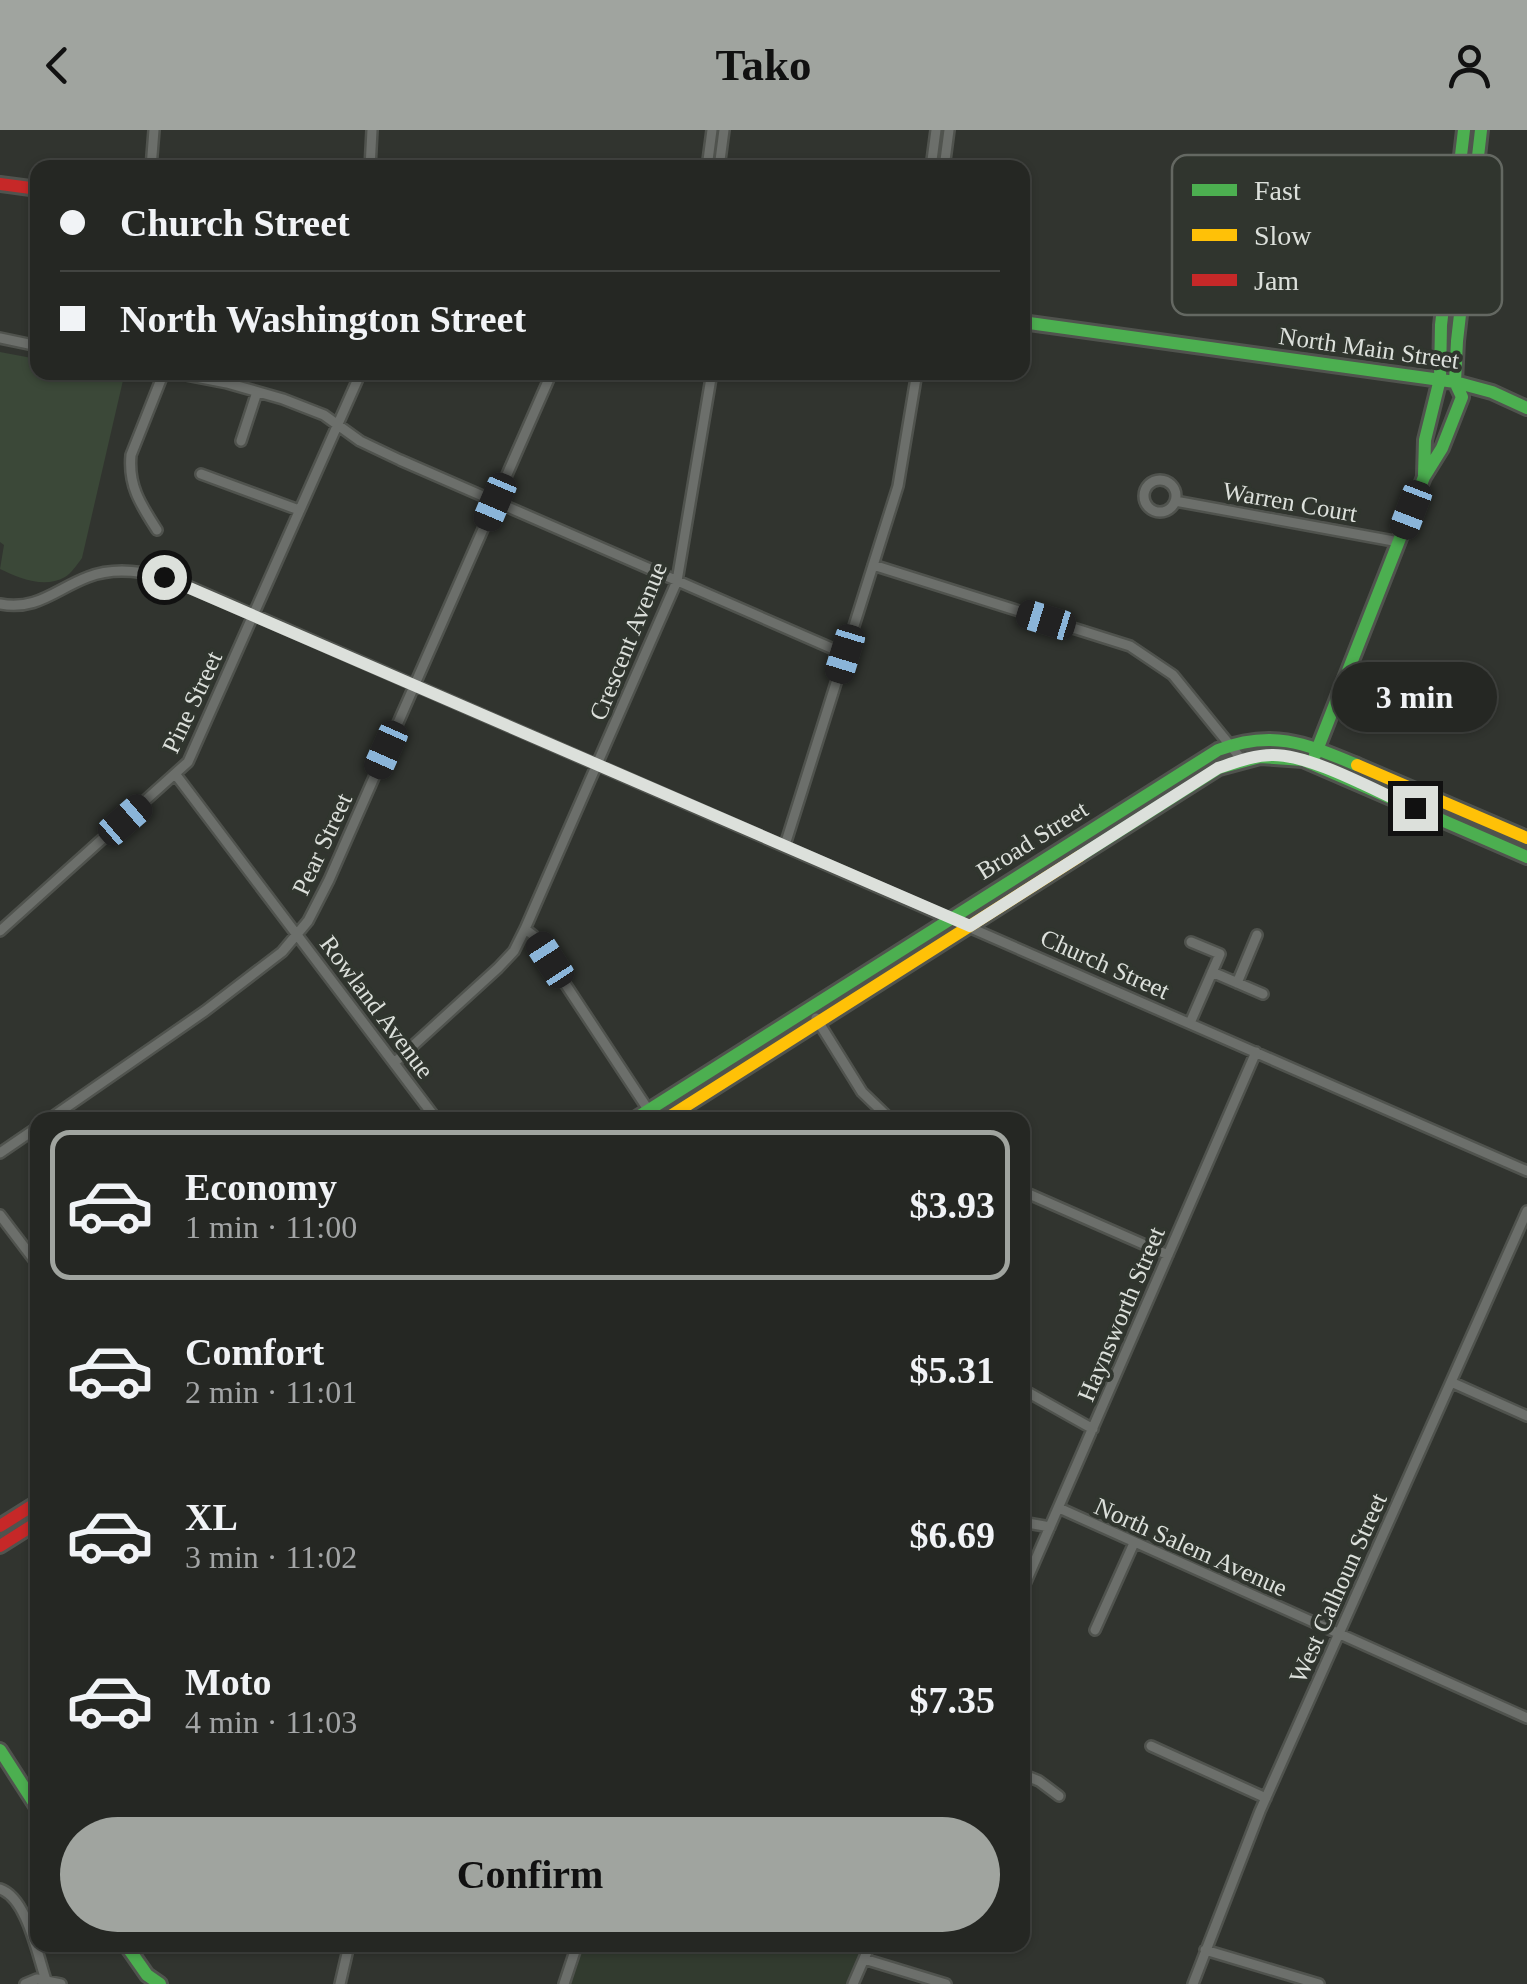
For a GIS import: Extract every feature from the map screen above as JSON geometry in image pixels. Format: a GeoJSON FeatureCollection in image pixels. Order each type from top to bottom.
{"type":"FeatureCollection","features":[{"type":"Feature","properties":{"kind":"main road"},"geometry":{"type":"LineString","coordinates":[[1461,155],[1464,130]]}},
{"type":"Feature","properties":{"kind":"main road"},"geometry":{"type":"LineString","coordinates":[[1478,155],[1481,130]]}},
{"type":"Feature","properties":{"kind":"main road"},"geometry":{"type":"LineString","coordinates":[[0,184],[30,188]]}},
{"type":"Feature","properties":{"kind":"main road"},"geometry":{"type":"LineString","coordinates":[[1424,478],[1426,440],[1440,380],[1443,315]]}},
{"type":"Feature","properties":{"kind":"main road"},"geometry":{"type":"LineString","coordinates":[[1311,764],[1424,478],[1442,448],[1462,397],[1456,382],[1460,315]]}},
{"type":"Feature","properties":{"kind":"main road","name":"North Main Street"},"geometry":{"type":"LineString","coordinates":[[1030,323],[1456,382],[1527,408]]}},
{"type":"Feature","properties":{"kind":"main road","name":"Broad Street"},"geometry":{"type":"LineString","coordinates":[[656,1112],[951,918],[1206,756],[1230,746],[1280,738],[1318,748],[1527,838]]}},
{"type":"Feature","properties":{"kind":"main road","name":"Broad Street"},"geometry":{"type":"LineString","coordinates":[[677,1112],[1218,768],[1242,760],[1270,755],[1311,764],[1527,857]]}},
{"type":"Feature","properties":{"kind":"main road"},"geometry":{"type":"LineString","coordinates":[[0,1526],[30,1507]]}},
{"type":"Feature","properties":{"kind":"main road"},"geometry":{"type":"LineString","coordinates":[[0,1546],[30,1527]]}},
{"type":"Feature","properties":{"kind":"main road"},"geometry":{"type":"LineString","coordinates":[[0,1750],[30,1797]]}},
{"type":"Feature","properties":{"kind":"main road"},"geometry":{"type":"LineString","coordinates":[[131,1952],[160,1984]]}},
{"type":"Feature","properties":{"kind":"street"},"geometry":{"type":"LineString","coordinates":[[145,130],[154,130],[152,160]]}},
{"type":"Feature","properties":{"kind":"street"},"geometry":{"type":"LineString","coordinates":[[370,160],[372,130]]}},
{"type":"Feature","properties":{"kind":"street"},"geometry":{"type":"LineString","coordinates":[[708,160],[712,130]]}},
{"type":"Feature","properties":{"kind":"street"},"geometry":{"type":"LineString","coordinates":[[721,160],[724,130]]}},
{"type":"Feature","properties":{"kind":"street"},"geometry":{"type":"LineString","coordinates":[[932,160],[936,130]]}},
{"type":"Feature","properties":{"kind":"street"},"geometry":{"type":"LineString","coordinates":[[945,160],[949,130]]}},
{"type":"Feature","properties":{"kind":"street"},"geometry":{"type":"LineString","coordinates":[[0,338],[30,344]]}},
{"type":"Feature","properties":{"kind":"street"},"geometry":{"type":"LineString","coordinates":[[156,530],[132,488],[130,466],[164,380]]}},
{"type":"Feature","properties":{"kind":"street"},"geometry":{"type":"LineString","coordinates":[[203,380],[257,392],[324,415],[360,441],[845,654]]}},
{"type":"Feature","properties":{"kind":"street","name":"Pine Street"},"geometry":{"type":"LineString","coordinates":[[0,932],[176,776],[194,752],[356,380]]}},
{"type":"Feature","properties":{"kind":"street","name":"Pear Street"},"geometry":{"type":"LineString","coordinates":[[59,1112],[237,987],[282,952],[297,935],[330,880],[548,380]]}},
{"type":"Feature","properties":{"kind":"street","name":"Crescent Avenue"},"geometry":{"type":"LineString","coordinates":[[394,1063],[498,968],[525,929],[677,581],[711,380]]}},
{"type":"Feature","properties":{"kind":"street"},"geometry":{"type":"LineString","coordinates":[[784,845],[903,462],[915,380]]}},
{"type":"Feature","properties":{"kind":"street"},"geometry":{"type":"LineString","coordinates":[[242,442],[257,392]]}},
{"type":"Feature","properties":{"kind":"street"},"geometry":{"type":"LineString","coordinates":[[201,474],[299,510]]}},
{"type":"Feature","properties":{"kind":"street","name":"Warren Court"},"geometry":{"type":"LineString","coordinates":[[1175,501],[1398,542]]}},
{"type":"Feature","properties":{"kind":"street"},"geometry":{"type":"LineString","coordinates":[[873,565],[1130,646],[1173,675],[1242,760]]}},
{"type":"Feature","properties":{"kind":"street","name":"Church Street"},"geometry":{"type":"LineString","coordinates":[[0,604],[28,605],[49,599],[88,577],[109,572],[136,571],[174,580],[1527,1171]]}},
{"type":"Feature","properties":{"kind":"street","name":"Rowland Avenue"},"geometry":{"type":"LineString","coordinates":[[176,776],[431,1112]]}},
{"type":"Feature","properties":{"kind":"street"},"geometry":{"type":"LineString","coordinates":[[525,929],[650,1112]]}},
{"type":"Feature","properties":{"kind":"street"},"geometry":{"type":"LineString","coordinates":[[1238,983],[1257,935]]}},
{"type":"Feature","properties":{"kind":"street"},"geometry":{"type":"LineString","coordinates":[[1190,1023],[1220,954],[1191,942]]}},
{"type":"Feature","properties":{"kind":"street"},"geometry":{"type":"LineString","coordinates":[[1212,972],[1263,994]]}},
{"type":"Feature","properties":{"kind":"street"},"geometry":{"type":"LineString","coordinates":[[810,1008],[862,1092],[883,1112]]}},
{"type":"Feature","properties":{"kind":"street","name":"Haynsworth Street"},"geometry":{"type":"LineString","coordinates":[[1030,1573],[1256,1052]]}},
{"type":"Feature","properties":{"kind":"street"},"geometry":{"type":"LineString","coordinates":[[0,1153],[30,1132]]}},
{"type":"Feature","properties":{"kind":"street"},"geometry":{"type":"LineString","coordinates":[[1030,1195],[1168,1255]]}},
{"type":"Feature","properties":{"kind":"street","name":"West Calhoun Street"},"geometry":{"type":"LineString","coordinates":[[1193,1984],[1266,1798],[1527,1211]]}},
{"type":"Feature","properties":{"kind":"street"},"geometry":{"type":"LineString","coordinates":[[0,1215],[30,1254]]}},
{"type":"Feature","properties":{"kind":"street"},"geometry":{"type":"LineString","coordinates":[[1451,1382],[1527,1416]]}},
{"type":"Feature","properties":{"kind":"street"},"geometry":{"type":"LineString","coordinates":[[1030,1394],[1093,1429]]}},
{"type":"Feature","properties":{"kind":"street","name":"North Salem Avenue"},"geometry":{"type":"LineString","coordinates":[[1058,1508],[1527,1718]]}},
{"type":"Feature","properties":{"kind":"street"},"geometry":{"type":"LineString","coordinates":[[1030,1523],[1050,1527]]}},
{"type":"Feature","properties":{"kind":"street"},"geometry":{"type":"LineString","coordinates":[[1095,1630],[1134,1543]]}},
{"type":"Feature","properties":{"kind":"street"},"geometry":{"type":"LineString","coordinates":[[1150,1746],[1266,1798]]}},
{"type":"Feature","properties":{"kind":"street"},"geometry":{"type":"LineString","coordinates":[[1030,1777],[1059,1796]]}},
{"type":"Feature","properties":{"kind":"street"},"geometry":{"type":"LineString","coordinates":[[0,1890],[12,1895],[21,1908],[30,1934]]}},
{"type":"Feature","properties":{"kind":"street"},"geometry":{"type":"LineString","coordinates":[[1206,1950],[1319,1984]]}},
{"type":"Feature","properties":{"kind":"street"},"geometry":{"type":"LineString","coordinates":[[36,1952],[46,1980]]}},
{"type":"Feature","properties":{"kind":"street"},"geometry":{"type":"LineString","coordinates":[[340,1984],[347,1952]]}},
{"type":"Feature","properties":{"kind":"street"},"geometry":{"type":"LineString","coordinates":[[564,1984],[575,1952]]}},
{"type":"Feature","properties":{"kind":"street"},"geometry":{"type":"LineString","coordinates":[[853,1984],[867,1952]]}},
{"type":"Feature","properties":{"kind":"street"},"geometry":{"type":"LineString","coordinates":[[864,1959],[946,1984]]}},
{"type":"Feature","properties":{"kind":"street"},"geometry":{"type":"LineString","coordinates":[[25,1984],[46,1980],[61,1984]]}},
{"type":"Feature","properties":{"kind":"shaded area"},"geometry":{"type":"Polygon","coordinates":[[[0,352],[30,358],[30,380],[123,380],[82,558],[65,577],[49,582],[32,581],[0,569],[4,545],[0,542],[0,352]]]}},
{"type":"Feature","properties":{"kind":"shaded area"},"geometry":{"type":"Polygon","coordinates":[[[575,1952],[867,1952],[853,1984],[564,1984],[575,1952]]]}},
{"type":"Feature","properties":{"kind":"traffic: fast"},"geometry":{"type":"LineString","coordinates":[[1461,155],[1464,130]]}},
{"type":"Feature","properties":{"kind":"traffic: fast"},"geometry":{"type":"LineString","coordinates":[[1478,155],[1481,130]]}},
{"type":"Feature","properties":{"kind":"traffic: fast"},"geometry":{"type":"LineString","coordinates":[[1424,475],[1425,440],[1440,379],[1442,315]]}},
{"type":"Feature","properties":{"kind":"traffic: fast"},"geometry":{"type":"LineString","coordinates":[[1315,755],[1424,477],[1442,448],[1462,397],[1455,382],[1460,315]]}},
{"type":"Feature","properties":{"kind":"traffic: fast"},"geometry":{"type":"LineString","coordinates":[[1030,323],[1455,382],[1492,392],[1527,408]]}},
{"type":"Feature","properties":{"kind":"traffic: fast"},"geometry":{"type":"LineString","coordinates":[[646,1112],[1218,750],[1273,740],[1305,745],[1357,765]]}},
{"type":"Feature","properties":{"kind":"traffic: fast"},"geometry":{"type":"LineString","coordinates":[[1080,856],[1219,768],[1260,757],[1303,760],[1527,857]]}},
{"type":"Feature","properties":{"kind":"traffic: fast"},"geometry":{"type":"LineString","coordinates":[[0,1750],[30,1797]]}},
{"type":"Feature","properties":{"kind":"traffic: fast"},"geometry":{"type":"LineString","coordinates":[[131,1952],[147,1975],[160,1984]]}},
{"type":"Feature","properties":{"kind":"traffic: slow"},"geometry":{"type":"LineString","coordinates":[[1357,765],[1527,838]]}},
{"type":"Feature","properties":{"kind":"traffic: slow"},"geometry":{"type":"LineString","coordinates":[[677,1112],[1080,856]]}},
{"type":"Feature","properties":{"kind":"traffic: jam"},"geometry":{"type":"LineString","coordinates":[[0,184],[30,188]]}},
{"type":"Feature","properties":{"kind":"traffic: jam"},"geometry":{"type":"LineString","coordinates":[[0,1526],[30,1507]]}},
{"type":"Feature","properties":{"kind":"traffic: jam"},"geometry":{"type":"LineString","coordinates":[[0,1546],[30,1527]]}},
{"type":"Feature","properties":{"kind":"route"},"geometry":{"type":"LineString","coordinates":[[164,577],[970,926],[1218,768],[1242,760],[1270,755],[1302,760],[1415,808]]}}]}
